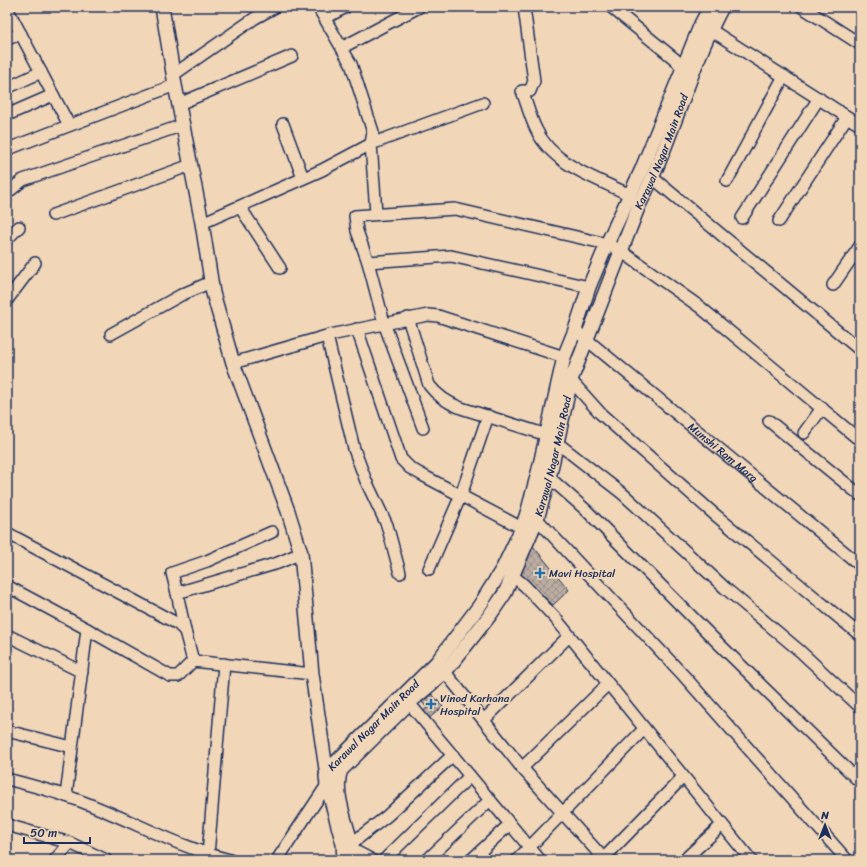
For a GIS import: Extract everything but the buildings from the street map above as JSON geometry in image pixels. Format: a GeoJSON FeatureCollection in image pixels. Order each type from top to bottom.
{"type":"FeatureCollection","features":[{"type":"Feature","properties":{"kind":"street"},"geometry":{"type":"LineString","coordinates":[[162,7],[174,80],[202,223],[210,282],[233,363],[288,511],[301,553],[312,674],[332,780],[277,860]]}},
{"type":"Feature","properties":{"kind":"street"},"geometry":{"type":"LineString","coordinates":[[8,148],[69,125],[174,80],[255,18],[275,7]]}},
{"type":"Feature","properties":{"kind":"street"},"geometry":{"type":"LineString","coordinates":[[318,7],[343,47],[351,64],[368,112],[373,132],[371,144],[376,213]]}},
{"type":"Feature","properties":{"kind":"street"},"geometry":{"type":"LineString","coordinates":[[325,18],[346,7]]}},
{"type":"Feature","properties":{"kind":"street"},"geometry":{"type":"LineString","coordinates":[[343,47],[418,7]]}},
{"type":"Feature","properties":{"kind":"street"},"geometry":{"type":"LineString","coordinates":[[524,7],[534,81],[530,91],[522,91],[536,130],[549,148],[564,161],[630,195]]}},
{"type":"Feature","properties":{"kind":"street"},"geometry":{"type":"LineString","coordinates":[[611,7],[676,60],[683,69]]}},
{"type":"Feature","properties":{"kind":"street","name":"Karawal Nagar Main Road"},"geometry":{"type":"LineString","coordinates":[[552,438],[571,380],[621,251],[639,206],[653,178],[705,27],[710,7]]}},
{"type":"Feature","properties":{"kind":"street","name":"Karawal Nagar Main Road"},"geometry":{"type":"LineString","coordinates":[[332,780],[361,748],[409,702],[441,667],[480,605],[508,572],[532,517],[552,438],[563,363],[589,287],[630,195],[683,69],[705,27],[722,7]]}},
{"type":"Feature","properties":{"kind":"street"},"geometry":{"type":"LineString","coordinates":[[802,7],[860,44]]}},
{"type":"Feature","properties":{"kind":"street"},"geometry":{"type":"LineString","coordinates":[[7,8],[69,125]]}},
{"type":"Feature","properties":{"kind":"street"},"geometry":{"type":"LineString","coordinates":[[705,27],[819,98],[860,126]]}},
{"type":"Feature","properties":{"kind":"street"},"geometry":{"type":"LineString","coordinates":[[7,39],[20,34]]}},
{"type":"Feature","properties":{"kind":"street"},"geometry":{"type":"LineString","coordinates":[[179,104],[292,56]]}},
{"type":"Feature","properties":{"kind":"street"},"geometry":{"type":"LineString","coordinates":[[7,88],[41,72]]}},
{"type":"Feature","properties":{"kind":"street"},"geometry":{"type":"LineString","coordinates":[[727,181],[784,76]]}},
{"type":"Feature","properties":{"kind":"street"},"geometry":{"type":"LineString","coordinates":[[7,115],[53,95]]}},
{"type":"Feature","properties":{"kind":"street"},"geometry":{"type":"LineString","coordinates":[[742,218],[819,98]]}},
{"type":"Feature","properties":{"kind":"street"},"geometry":{"type":"LineString","coordinates":[[202,223],[303,178],[371,144],[483,103]]}},
{"type":"Feature","properties":{"kind":"street"},"geometry":{"type":"LineString","coordinates":[[779,221],[847,117]]}},
{"type":"Feature","properties":{"kind":"street"},"geometry":{"type":"LineString","coordinates":[[283,124],[303,178]]}},
{"type":"Feature","properties":{"kind":"street"},"geometry":{"type":"LineString","coordinates":[[10,191],[23,180],[183,125]]}},
{"type":"Feature","properties":{"kind":"street"},"geometry":{"type":"LineString","coordinates":[[53,215],[191,165]]}},
{"type":"Feature","properties":{"kind":"street"},"geometry":{"type":"LineString","coordinates":[[653,178],[860,350]]}},
{"type":"Feature","properties":{"kind":"street"},"geometry":{"type":"LineString","coordinates":[[240,207],[280,268]]}},
{"type":"Feature","properties":{"kind":"street"},"geometry":{"type":"LineString","coordinates":[[423,428],[384,323],[368,262],[356,231],[355,216],[376,213],[455,209],[607,244],[621,251],[700,307],[856,437]]}},
{"type":"Feature","properties":{"kind":"street"},"geometry":{"type":"LineString","coordinates":[[7,239],[19,227]]}},
{"type":"Feature","properties":{"kind":"street"},"geometry":{"type":"LineString","coordinates":[[833,284],[860,246]]}},
{"type":"Feature","properties":{"kind":"street"},"geometry":{"type":"LineString","coordinates":[[368,262],[451,256],[464,257],[589,287]]}},
{"type":"Feature","properties":{"kind":"street"},"geometry":{"type":"LineString","coordinates":[[7,300],[35,263]]}},
{"type":"Feature","properties":{"kind":"street"},"geometry":{"type":"LineString","coordinates":[[111,334],[175,298],[210,282]]}},
{"type":"Feature","properties":{"kind":"street"},"geometry":{"type":"LineString","coordinates":[[233,363],[328,336],[384,323],[428,315],[438,316],[563,363],[571,380],[601,414],[713,513],[860,635]]}},
{"type":"Feature","properties":{"kind":"street"},"geometry":{"type":"LineString","coordinates":[[408,318],[429,385],[436,395],[448,403],[552,438],[623,494],[725,588],[801,652],[860,707]]}},
{"type":"Feature","properties":{"kind":"street"},"geometry":{"type":"LineString","coordinates":[[357,329],[401,459],[410,468],[424,476],[522,528]]}},
{"type":"Feature","properties":{"kind":"street","name":"Munshi Ram Marg"},"geometry":{"type":"LineString","coordinates":[[575,330],[860,565]]}},
{"type":"Feature","properties":{"kind":"street"},"geometry":{"type":"LineString","coordinates":[[328,336],[354,449],[366,481],[387,525],[400,573]]}},
{"type":"Feature","properties":{"kind":"street"},"geometry":{"type":"LineString","coordinates":[[804,433],[822,408]]}},
{"type":"Feature","properties":{"kind":"street"},"geometry":{"type":"LineString","coordinates":[[429,569],[461,495],[488,416]]}},
{"type":"Feature","properties":{"kind":"street"},"geometry":{"type":"LineString","coordinates":[[769,421],[860,495]]}},
{"type":"Feature","properties":{"kind":"street"},"geometry":{"type":"LineString","coordinates":[[544,474],[586,510],[712,637],[860,782]]}},
{"type":"Feature","properties":{"kind":"street"},"geometry":{"type":"LineString","coordinates":[[532,517],[684,676],[847,860]]}},
{"type":"Feature","properties":{"kind":"street","name":"Karawal Nagar Main Road"},"geometry":{"type":"LineString","coordinates":[[508,572],[522,528],[532,517]]}},
{"type":"Feature","properties":{"kind":"street"},"geometry":{"type":"LineString","coordinates":[[194,661],[185,631],[172,573],[220,555],[272,532]]}},
{"type":"Feature","properties":{"kind":"street"},"geometry":{"type":"LineString","coordinates":[[7,533],[178,624],[185,631]]}},
{"type":"Feature","properties":{"kind":"street"},"geometry":{"type":"LineString","coordinates":[[177,593],[278,563],[301,553]]}},
{"type":"Feature","properties":{"kind":"street"},"geometry":{"type":"LineString","coordinates":[[508,572],[540,601],[751,860]]}},
{"type":"Feature","properties":{"kind":"street"},"geometry":{"type":"LineString","coordinates":[[7,586],[170,676],[178,676],[194,661],[312,674]]}},
{"type":"Feature","properties":{"kind":"street"},"geometry":{"type":"LineString","coordinates":[[66,796],[87,629]]}},
{"type":"Feature","properties":{"kind":"street"},"geometry":{"type":"LineString","coordinates":[[7,635],[82,672]]}},
{"type":"Feature","properties":{"kind":"street"},"geometry":{"type":"LineString","coordinates":[[484,719],[569,636]]}},
{"type":"Feature","properties":{"kind":"street"},"geometry":{"type":"LineString","coordinates":[[208,855],[224,664]]}},
{"type":"Feature","properties":{"kind":"street"},"geometry":{"type":"LineString","coordinates":[[441,667],[522,768],[604,859],[683,777]]}},
{"type":"Feature","properties":{"kind":"street","name":"Karawal Nagar Main Road"},"geometry":{"type":"LineString","coordinates":[[344,860],[351,849],[329,769],[349,747],[441,667]]}},
{"type":"Feature","properties":{"kind":"street"},"geometry":{"type":"LineString","coordinates":[[522,768],[608,684]]}},
{"type":"Feature","properties":{"kind":"street"},"geometry":{"type":"LineString","coordinates":[[409,702],[540,860]]}},
{"type":"Feature","properties":{"kind":"street"},"geometry":{"type":"LineString","coordinates":[[517,860],[644,729]]}},
{"type":"Feature","properties":{"kind":"street"},"geometry":{"type":"LineString","coordinates":[[7,731],[72,747]]}},
{"type":"Feature","properties":{"kind":"street"},"geometry":{"type":"LineString","coordinates":[[372,860],[351,849],[453,755]]}},
{"type":"Feature","properties":{"kind":"street"},"geometry":{"type":"LineString","coordinates":[[384,860],[470,776]]}},
{"type":"Feature","properties":{"kind":"street"},"geometry":{"type":"LineString","coordinates":[[7,779],[66,796],[208,855],[230,860]]}},
{"type":"Feature","properties":{"kind":"street"},"geometry":{"type":"LineString","coordinates":[[427,860],[490,800]]}},
{"type":"Feature","properties":{"kind":"street"},"geometry":{"type":"LineString","coordinates":[[471,860],[510,824]]}},
{"type":"Feature","properties":{"kind":"street"},"geometry":{"type":"LineString","coordinates":[[7,825],[70,843],[106,860]]}},
{"type":"Feature","properties":{"kind":"street"},"geometry":{"type":"LineString","coordinates":[[684,860],[722,825]]}},
{"type":"Feature","properties":{"kind":"street"},"geometry":{"type":"LineString","coordinates":[[55,860],[70,843]]}},
{"type":"Feature","properties":{"kind":"place","name":"Mavi Hospital"},"geometry":{"type":"Point","coordinates":[540,573]}},
{"type":"Feature","properties":{"kind":"place","name":"Vinod Karhana Hospital"},"geometry":{"type":"Point","coordinates":[431,704]}}]}
